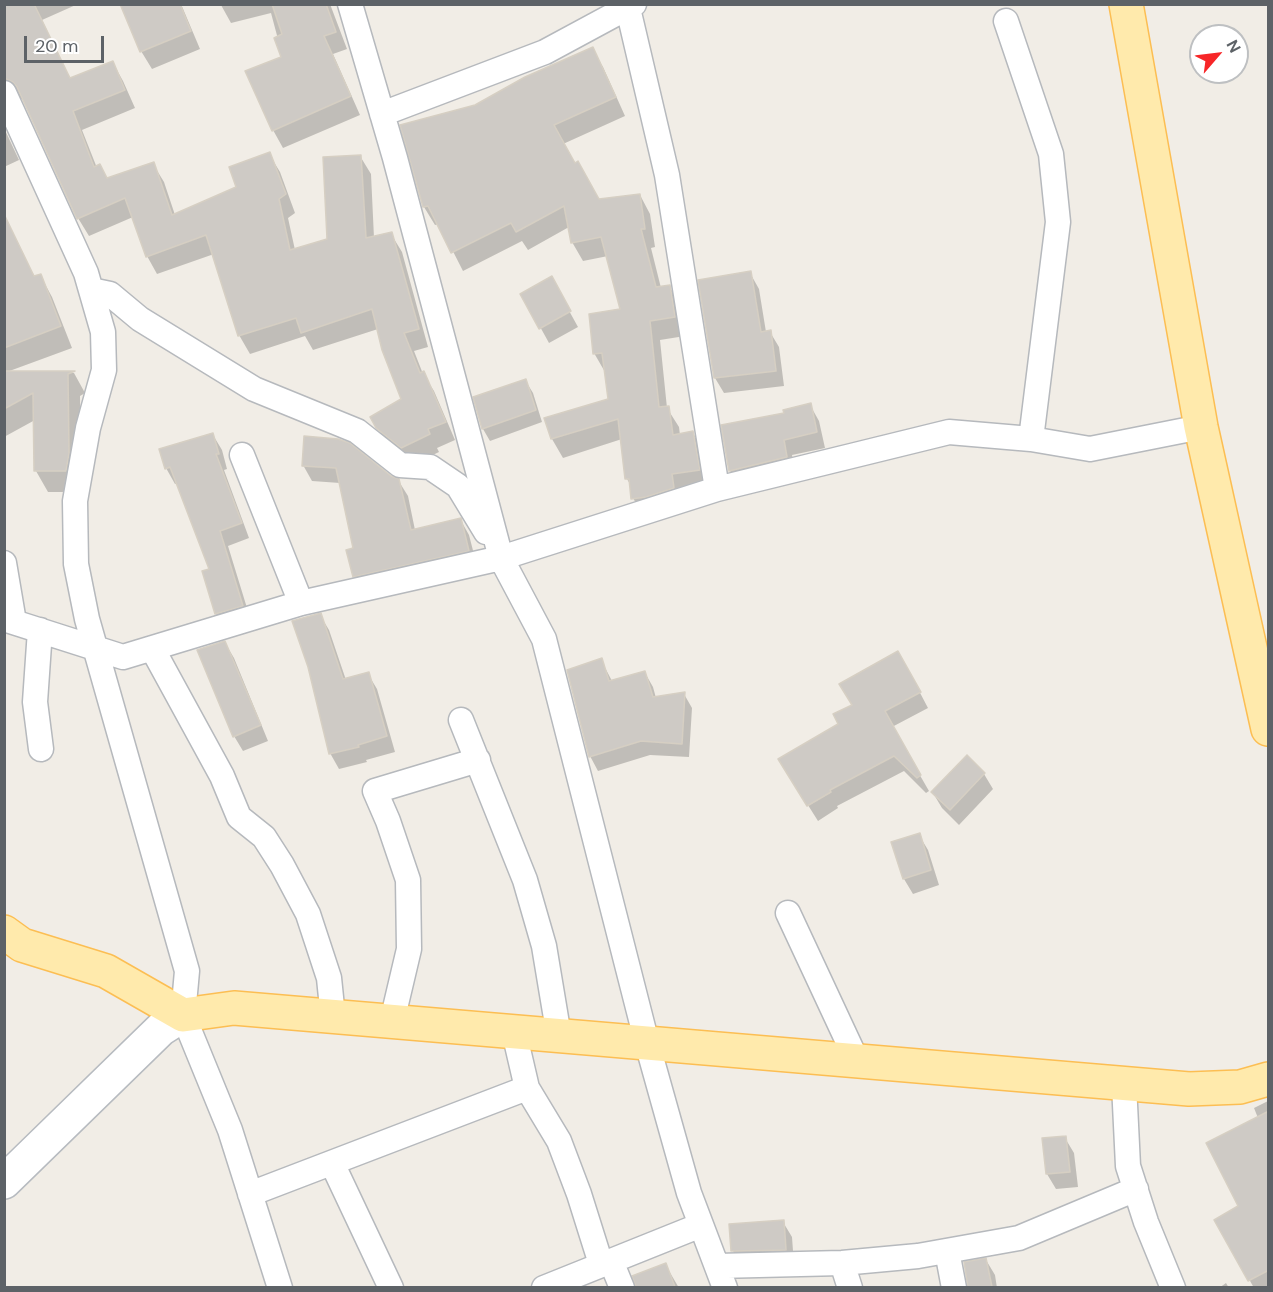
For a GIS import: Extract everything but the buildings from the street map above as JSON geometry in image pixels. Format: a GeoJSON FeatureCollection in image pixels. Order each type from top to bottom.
{"type":"FeatureCollection","features":[{"type":"Feature","properties":{"kind":"main road"},"geometry":{"type":"LineString","coordinates":[[1126,4],[1201,427],[1269,729]]}},
{"type":"Feature","properties":{"kind":"main road"},"geometry":{"type":"LineString","coordinates":[[4,932],[22,945],[106,971],[183,1015]]}},
{"type":"Feature","properties":{"kind":"main road"},"geometry":{"type":"LineString","coordinates":[[4,1182],[161,1029],[183,1015],[234,1008],[1189,1089],[1240,1087],[1269,1079]]}},
{"type":"Feature","properties":{"kind":"street"},"geometry":{"type":"LineString","coordinates":[[350,4],[382,114],[501,558]]}},
{"type":"Feature","properties":{"kind":"street"},"geometry":{"type":"LineString","coordinates":[[382,114],[545,52],[630,6],[667,175],[717,489]]}},
{"type":"Feature","properties":{"kind":"street"},"geometry":{"type":"LineString","coordinates":[[1006,21],[1051,154],[1058,222],[1031,439]]}},
{"type":"Feature","properties":{"kind":"street"},"geometry":{"type":"LineString","coordinates":[[4,93],[86,273],[103,332],[104,370],[88,428],[75,501],[76,564],[95,646],[187,970],[183,1015],[230,1130],[280,1287]]}},
{"type":"Feature","properties":{"kind":"street"},"geometry":{"type":"LineString","coordinates":[[91,290],[110,294],[140,319],[254,389],[357,431],[400,465],[430,466],[458,486],[501,558],[544,639],[647,1043],[689,1193],[721,1277],[918,1256],[1019,1238],[1136,1189]]}},
{"type":"Feature","properties":{"kind":"street"},"geometry":{"type":"LineString","coordinates":[[4,563],[9,620],[95,646],[123,657],[301,603],[501,558],[717,489],[949,432],[1031,439],[1090,449],[1201,427]]}},
{"type":"Feature","properties":{"kind":"street"},"geometry":{"type":"LineString","coordinates":[[242,455],[301,603]]}},
{"type":"Feature","properties":{"kind":"street"},"geometry":{"type":"LineString","coordinates":[[40,630],[35,702],[41,749]]}},
{"type":"Feature","properties":{"kind":"street"},"geometry":{"type":"LineString","coordinates":[[152,648],[222,776],[239,817],[264,837],[308,914],[329,978],[333,1017]]}},
{"type":"Feature","properties":{"kind":"street"},"geometry":{"type":"LineString","coordinates":[[461,720],[525,880],[544,946],[559,1036]]}},
{"type":"Feature","properties":{"kind":"street"},"geometry":{"type":"LineString","coordinates":[[392,1022],[409,949],[408,880],[375,790],[478,760]]}},
{"type":"Feature","properties":{"kind":"street"},"geometry":{"type":"LineString","coordinates":[[788,913],[857,1061]]}},
{"type":"Feature","properties":{"kind":"street"},"geometry":{"type":"LineString","coordinates":[[514,1032],[527,1089],[558,1141],[606,1263],[622,1287]]}},
{"type":"Feature","properties":{"kind":"street"},"geometry":{"type":"LineString","coordinates":[[1124,1084],[1128,1166],[1170,1287]]}},
{"type":"Feature","properties":{"kind":"street"},"geometry":{"type":"LineString","coordinates":[[250,1194],[527,1089]]}},
{"type":"Feature","properties":{"kind":"street"},"geometry":{"type":"LineString","coordinates":[[332,1163],[392,1287]]}},
{"type":"Feature","properties":{"kind":"street"},"geometry":{"type":"LineString","coordinates":[[544,1287],[701,1225]]}},
{"type":"Feature","properties":{"kind":"street"},"geometry":{"type":"LineString","coordinates":[[947,1251],[954,1287]]}},
{"type":"Feature","properties":{"kind":"street"},"geometry":{"type":"LineString","coordinates":[[842,1263],[850,1287]]}}]}
